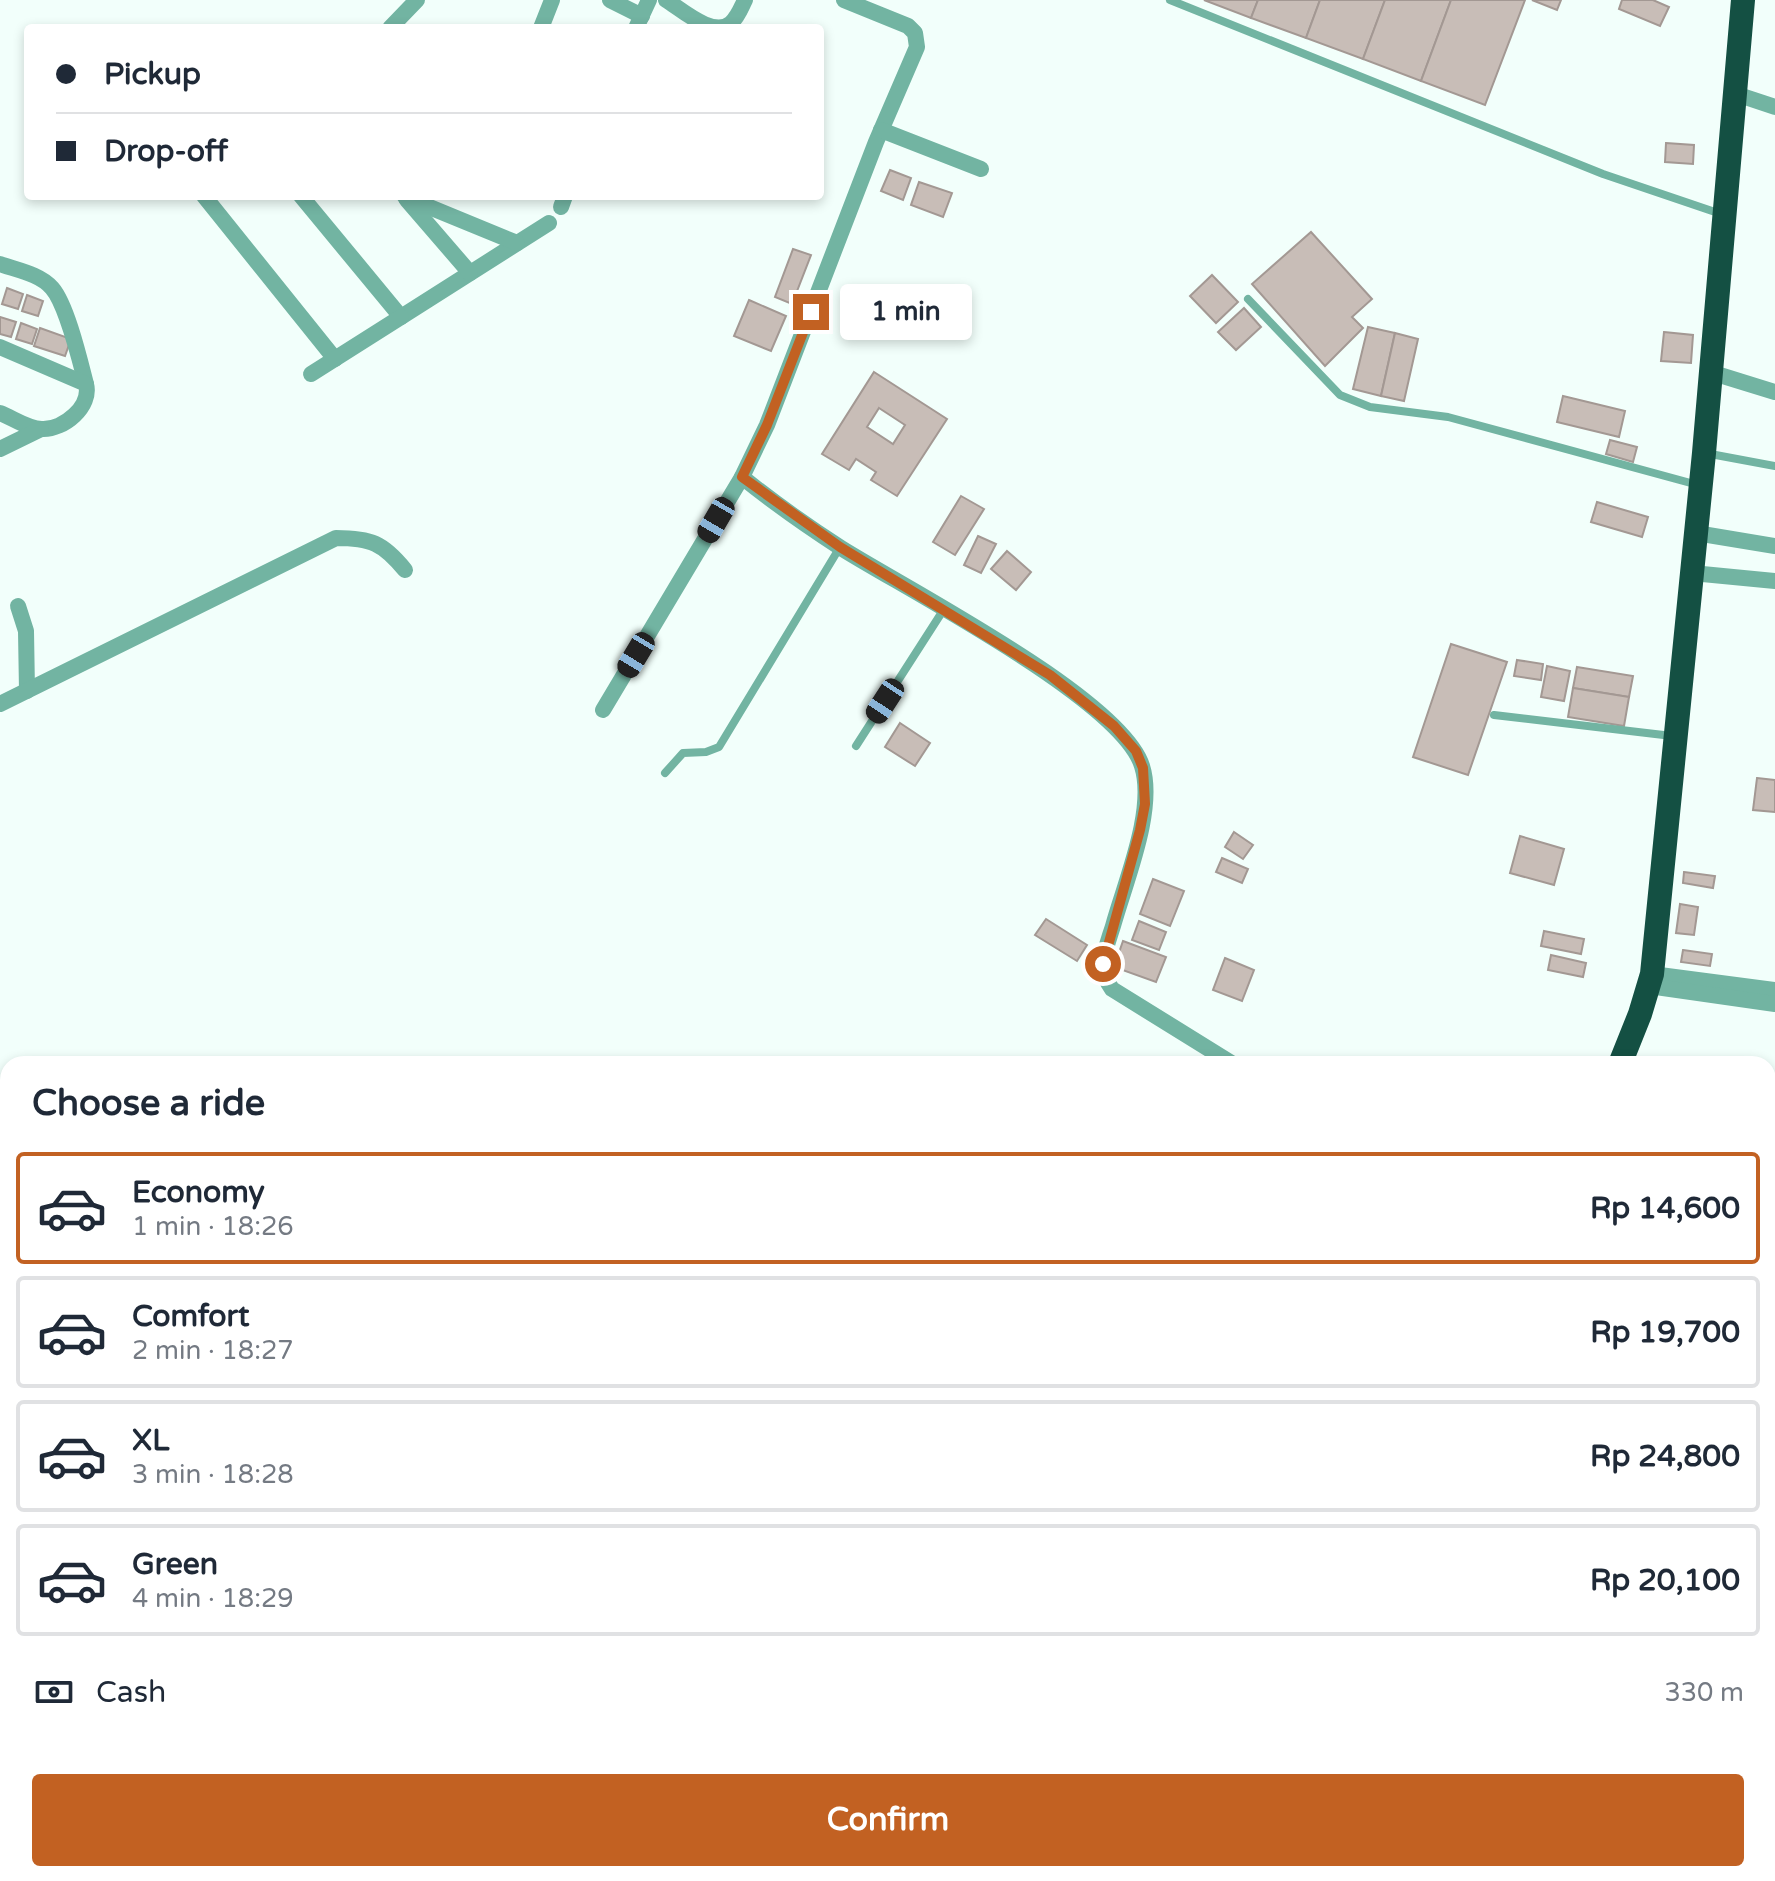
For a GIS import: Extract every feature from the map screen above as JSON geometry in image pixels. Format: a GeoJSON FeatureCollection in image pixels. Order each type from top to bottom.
{"type":"FeatureCollection","features":[{"type":"Feature","properties":{"kind":"highway"},"geometry":{"type":"LineString","coordinates":[[1623,1056],[1651,980],[1701,486],[1743,0]]}},
{"type":"Feature","properties":{"kind":"street"},"geometry":{"type":"LineString","coordinates":[[394,24],[417,0]]}},
{"type":"Feature","properties":{"kind":"street"},"geometry":{"type":"LineString","coordinates":[[543,24],[552,0]]}},
{"type":"Feature","properties":{"kind":"street"},"geometry":{"type":"LineString","coordinates":[[610,0],[642,15]]}},
{"type":"Feature","properties":{"kind":"street"},"geometry":{"type":"LineString","coordinates":[[666,0],[705,24]]}},
{"type":"Feature","properties":{"kind":"street"},"geometry":{"type":"LineString","coordinates":[[729,24],[745,0]]}},
{"type":"Feature","properties":{"kind":"street"},"geometry":{"type":"LineString","coordinates":[[603,710],[742,477],[767,425],[881,130],[912,61],[917,40],[908,26],[844,0]]}},
{"type":"Feature","properties":{"kind":"street"},"geometry":{"type":"LineString","coordinates":[[1736,94],[1775,107]]}},
{"type":"Feature","properties":{"kind":"street"},"geometry":{"type":"LineString","coordinates":[[881,130],[981,169]]}},
{"type":"Feature","properties":{"kind":"street"},"geometry":{"type":"LineString","coordinates":[[207,200],[335,359]]}},
{"type":"Feature","properties":{"kind":"street"},"geometry":{"type":"LineString","coordinates":[[304,200],[401,317]]}},
{"type":"Feature","properties":{"kind":"street"},"geometry":{"type":"LineString","coordinates":[[407,200],[470,273]]}},
{"type":"Feature","properties":{"kind":"street"},"geometry":{"type":"LineString","coordinates":[[411,200],[517,243]]}},
{"type":"Feature","properties":{"kind":"street"},"geometry":{"type":"LineString","coordinates":[[311,374],[549,223]]}},
{"type":"Feature","properties":{"kind":"street"},"geometry":{"type":"LineString","coordinates":[[0,264],[39,278],[52,288],[75,345],[88,398],[77,412],[61,424],[41,429],[0,449]]}},
{"type":"Feature","properties":{"kind":"street"},"geometry":{"type":"LineString","coordinates":[[0,347],[86,384]]}},
{"type":"Feature","properties":{"kind":"street"},"geometry":{"type":"LineString","coordinates":[[1710,372],[1775,392]]}},
{"type":"Feature","properties":{"kind":"street"},"geometry":{"type":"LineString","coordinates":[[0,413],[41,429]]}},
{"type":"Feature","properties":{"kind":"street"},"geometry":{"type":"LineString","coordinates":[[742,477],[840,547],[1050,675],[1114,726],[1136,751],[1143,768],[1145,804],[1104,954],[1106,981],[1112,989],[1220,1056]]}},
{"type":"Feature","properties":{"kind":"street"},"geometry":{"type":"LineString","coordinates":[[1696,533],[1775,546]]}},
{"type":"Feature","properties":{"kind":"street"},"geometry":{"type":"LineString","coordinates":[[0,704],[336,538],[358,538],[380,544],[405,570]]}},
{"type":"Feature","properties":{"kind":"street"},"geometry":{"type":"LineString","coordinates":[[1692,573],[1775,581]]}},
{"type":"Feature","properties":{"kind":"street"},"geometry":{"type":"LineString","coordinates":[[18,606],[26,631],[27,691]]}},
{"type":"Feature","properties":{"kind":"street"},"geometry":{"type":"LineString","coordinates":[[1651,980],[1775,990]]}},
{"type":"Feature","properties":{"kind":"street"},"geometry":{"type":"LineString","coordinates":[[1651,980],[1775,1004]]}},
{"type":"Feature","properties":{"kind":"lane"},"geometry":{"type":"LineString","coordinates":[[1170,0],[1603,174],[1726,216]]}},
{"type":"Feature","properties":{"kind":"lane"},"geometry":{"type":"LineString","coordinates":[[1248,299],[1340,395],[1370,407],[1448,417],[1701,486]]}},
{"type":"Feature","properties":{"kind":"lane"},"geometry":{"type":"LineString","coordinates":[[1704,453],[1775,466]]}},
{"type":"Feature","properties":{"kind":"lane"},"geometry":{"type":"LineString","coordinates":[[665,773],[683,753],[714,751],[719,747],[840,547]]}},
{"type":"Feature","properties":{"kind":"lane"},"geometry":{"type":"LineString","coordinates":[[856,746],[944,609]]}},
{"type":"Feature","properties":{"kind":"lane"},"geometry":{"type":"LineString","coordinates":[[1494,715],[1677,736]]}},
{"type":"Feature","properties":{"kind":"building"},"geometry":{"type":"Polygon","coordinates":[[[1204,0],[1258,0],[1251,18],[1204,0]]]}},
{"type":"Feature","properties":{"kind":"building"},"geometry":{"type":"Polygon","coordinates":[[[1258,0],[1320,0],[1306,38],[1251,18],[1258,0]]]}},
{"type":"Feature","properties":{"kind":"building"},"geometry":{"type":"Polygon","coordinates":[[[1320,0],[1385,0],[1363,59],[1306,38],[1320,0]]]}},
{"type":"Feature","properties":{"kind":"building"},"geometry":{"type":"Polygon","coordinates":[[[1385,0],[1451,0],[1421,81],[1363,59],[1385,0]]]}},
{"type":"Feature","properties":{"kind":"building"},"geometry":{"type":"Polygon","coordinates":[[[1451,0],[1525,0],[1485,105],[1421,81],[1451,0]]]}},
{"type":"Feature","properties":{"kind":"building"},"geometry":{"type":"Polygon","coordinates":[[[1532,0],[1561,0],[1557,10],[1532,0]]]}},
{"type":"Feature","properties":{"kind":"building"},"geometry":{"type":"Polygon","coordinates":[[[1622,0],[1653,0],[1669,7],[1660,26],[1619,9],[1622,0]]]}},
{"type":"Feature","properties":{"kind":"building"},"geometry":{"type":"Polygon","coordinates":[[[1666,143],[1694,145],[1693,164],[1665,162],[1666,143]]]}},
{"type":"Feature","properties":{"kind":"building"},"geometry":{"type":"Polygon","coordinates":[[[890,170],[911,178],[903,200],[881,191],[890,170]]]}},
{"type":"Feature","properties":{"kind":"building"},"geometry":{"type":"Polygon","coordinates":[[[919,182],[952,193],[943,217],[911,205],[919,182]]]}},
{"type":"Feature","properties":{"kind":"building"},"geometry":{"type":"Polygon","coordinates":[[[1311,232],[1372,299],[1352,317],[1363,328],[1325,366],[1252,284],[1311,232]]]}},
{"type":"Feature","properties":{"kind":"building"},"geometry":{"type":"Polygon","coordinates":[[[793,249],[811,255],[792,304],[775,297],[793,249]]]}},
{"type":"Feature","properties":{"kind":"building"},"geometry":{"type":"Polygon","coordinates":[[[1212,275],[1238,302],[1216,323],[1190,296],[1212,275]]]}},
{"type":"Feature","properties":{"kind":"building"},"geometry":{"type":"Polygon","coordinates":[[[7,288],[23,294],[18,309],[2,304],[7,288]]]}},
{"type":"Feature","properties":{"kind":"building"},"geometry":{"type":"Polygon","coordinates":[[[27,295],[43,301],[38,316],[22,311],[27,295]]]}},
{"type":"Feature","properties":{"kind":"building"},"geometry":{"type":"Polygon","coordinates":[[[749,300],[786,316],[771,351],[734,336],[749,300]]]}},
{"type":"Feature","properties":{"kind":"building"},"geometry":{"type":"Polygon","coordinates":[[[1244,308],[1261,327],[1236,350],[1218,332],[1244,308]]]}},
{"type":"Feature","properties":{"kind":"building"},"geometry":{"type":"Polygon","coordinates":[[[0,317],[16,322],[11,337],[0,334],[0,317]]]}},
{"type":"Feature","properties":{"kind":"building"},"geometry":{"type":"Polygon","coordinates":[[[21,323],[37,329],[32,344],[16,339],[21,323]]]}},
{"type":"Feature","properties":{"kind":"building"},"geometry":{"type":"Polygon","coordinates":[[[1368,327],[1395,333],[1381,396],[1353,389],[1368,327]]]}},
{"type":"Feature","properties":{"kind":"building"},"geometry":{"type":"Polygon","coordinates":[[[40,328],[71,339],[65,356],[34,346],[40,328]]]}},
{"type":"Feature","properties":{"kind":"building"},"geometry":{"type":"Polygon","coordinates":[[[1664,332],[1693,335],[1691,363],[1661,361],[1664,332]]]}},
{"type":"Feature","properties":{"kind":"building"},"geometry":{"type":"Polygon","coordinates":[[[1395,333],[1418,339],[1404,401],[1381,396],[1395,333]]]}},
{"type":"Feature","properties":{"kind":"building"},"geometry":{"type":"Polygon","coordinates":[[[874,372],[947,419],[897,496],[871,480],[876,472],[856,459],[849,470],[822,454],[874,372]],[[879,408],[867,427],[893,444],[905,425],[879,408]]]}},
{"type":"Feature","properties":{"kind":"building"},"geometry":{"type":"Polygon","coordinates":[[[1563,396],[1625,411],[1619,437],[1557,422],[1563,396]]]}},
{"type":"Feature","properties":{"kind":"building"},"geometry":{"type":"Polygon","coordinates":[[[1610,440],[1637,447],[1633,462],[1606,454],[1610,440]]]}},
{"type":"Feature","properties":{"kind":"building"},"geometry":{"type":"Polygon","coordinates":[[[961,496],[984,509],[955,555],[933,542],[961,496]]]}},
{"type":"Feature","properties":{"kind":"building"},"geometry":{"type":"Polygon","coordinates":[[[1597,502],[1648,517],[1642,537],[1591,522],[1597,502]]]}},
{"type":"Feature","properties":{"kind":"building"},"geometry":{"type":"Polygon","coordinates":[[[978,536],[996,544],[981,573],[964,565],[978,536]]]}},
{"type":"Feature","properties":{"kind":"building"},"geometry":{"type":"Polygon","coordinates":[[[1007,551],[1031,572],[1016,590],[991,569],[1007,551]]]}},
{"type":"Feature","properties":{"kind":"building"},"geometry":{"type":"Polygon","coordinates":[[[1451,644],[1507,662],[1468,775],[1413,757],[1451,644]]]}},
{"type":"Feature","properties":{"kind":"building"},"geometry":{"type":"Polygon","coordinates":[[[1517,660],[1543,664],[1541,680],[1514,676],[1517,660]]]}},
{"type":"Feature","properties":{"kind":"building"},"geometry":{"type":"Polygon","coordinates":[[[1547,666],[1570,671],[1564,701],[1541,697],[1547,666]]]}},
{"type":"Feature","properties":{"kind":"building"},"geometry":{"type":"Polygon","coordinates":[[[1577,667],[1633,676],[1629,697],[1573,688],[1577,667]]]}},
{"type":"Feature","properties":{"kind":"building"},"geometry":{"type":"Polygon","coordinates":[[[1573,688],[1629,697],[1624,726],[1568,717],[1573,688]]]}},
{"type":"Feature","properties":{"kind":"building"},"geometry":{"type":"Polygon","coordinates":[[[900,723],[930,743],[915,766],[885,747],[900,723]]]}},
{"type":"Feature","properties":{"kind":"building"},"geometry":{"type":"Polygon","coordinates":[[[1757,778],[1775,780],[1775,812],[1753,810],[1757,778]]]}},
{"type":"Feature","properties":{"kind":"building"},"geometry":{"type":"Polygon","coordinates":[[[1234,832],[1253,845],[1243,859],[1225,847],[1234,832]]]}},
{"type":"Feature","properties":{"kind":"building"},"geometry":{"type":"Polygon","coordinates":[[[1520,836],[1564,849],[1554,885],[1510,873],[1520,836]]]}},
{"type":"Feature","properties":{"kind":"building"},"geometry":{"type":"Polygon","coordinates":[[[1222,858],[1248,869],[1242,883],[1216,872],[1222,858]]]}},
{"type":"Feature","properties":{"kind":"building"},"geometry":{"type":"Polygon","coordinates":[[[1684,872],[1715,876],[1713,888],[1683,883],[1684,872]]]}},
{"type":"Feature","properties":{"kind":"building"},"geometry":{"type":"Polygon","coordinates":[[[1153,879],[1184,891],[1170,926],[1140,914],[1153,879]]]}},
{"type":"Feature","properties":{"kind":"building"},"geometry":{"type":"Polygon","coordinates":[[[1680,904],[1698,907],[1694,935],[1676,933],[1680,904]]]}},
{"type":"Feature","properties":{"kind":"building"},"geometry":{"type":"Polygon","coordinates":[[[1046,919],[1087,945],[1077,961],[1035,935],[1046,919]]]}},
{"type":"Feature","properties":{"kind":"building"},"geometry":{"type":"Polygon","coordinates":[[[1139,921],[1166,932],[1159,950],[1132,940],[1139,921]]]}},
{"type":"Feature","properties":{"kind":"building"},"geometry":{"type":"Polygon","coordinates":[[[1544,931],[1584,939],[1581,954],[1541,946],[1544,931]]]}},
{"type":"Feature","properties":{"kind":"building"},"geometry":{"type":"Polygon","coordinates":[[[1123,941],[1166,957],[1156,982],[1114,967],[1123,941]]]}},
{"type":"Feature","properties":{"kind":"building"},"geometry":{"type":"Polygon","coordinates":[[[1683,950],[1712,954],[1710,966],[1681,962],[1683,950]]]}},
{"type":"Feature","properties":{"kind":"building"},"geometry":{"type":"Polygon","coordinates":[[[1551,955],[1586,963],[1583,977],[1548,970],[1551,955]]]}},
{"type":"Feature","properties":{"kind":"building"},"geometry":{"type":"Polygon","coordinates":[[[1225,958],[1254,970],[1242,1001],[1213,990],[1225,958]]]}},
{"type":"Feature","properties":{"kind":"route"},"geometry":{"type":"LineString","coordinates":[[811,312],[767,425],[742,477],[840,547],[1050,675],[1114,726],[1136,751],[1143,768],[1145,804],[1103,964]]}}]}
